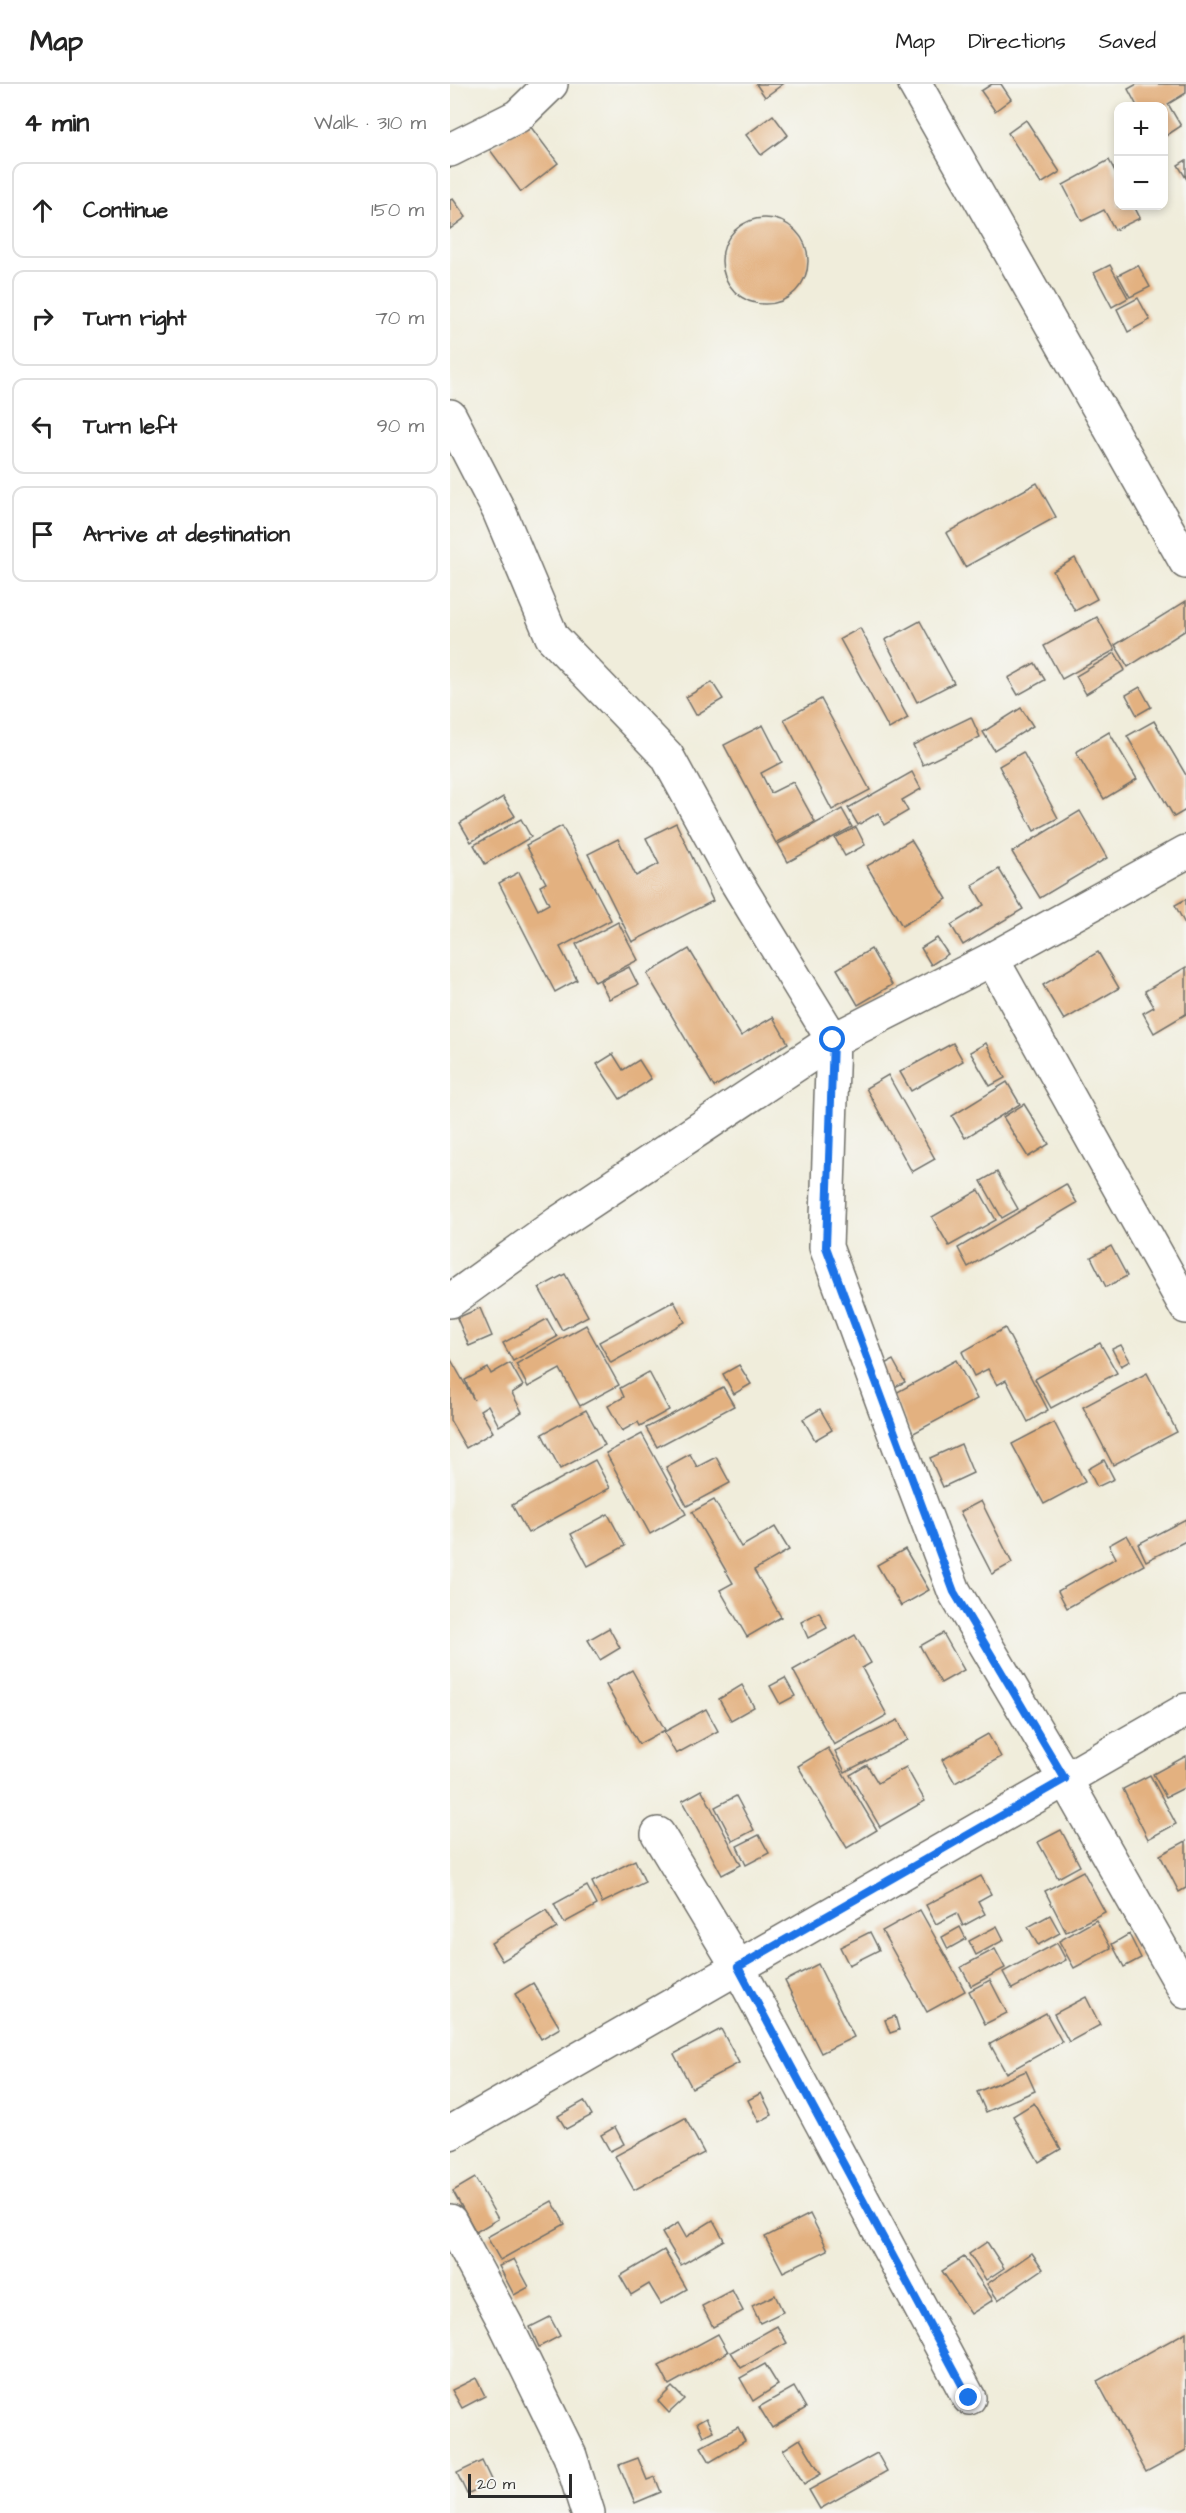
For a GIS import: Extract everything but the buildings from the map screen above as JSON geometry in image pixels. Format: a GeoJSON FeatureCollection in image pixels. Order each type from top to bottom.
{"type":"FeatureCollection","features":[{"type":"Feature","properties":{"kind":"street"},"geometry":{"type":"LineString","coordinates":[[450,150],[518,116],[551,84]]}},
{"type":"Feature","properties":{"kind":"street"},"geometry":{"type":"LineString","coordinates":[[915,84],[1186,562]]}},
{"type":"Feature","properties":{"kind":"street"},"geometry":{"type":"LineString","coordinates":[[450,416],[499,511],[552,637],[667,756],[731,873],[833,1040],[826,1247],[954,1592],[1065,1779],[1186,1992]]}},
{"type":"Feature","properties":{"kind":"street"},"geometry":{"type":"LineString","coordinates":[[450,1301],[558,1223],[833,1040],[992,959],[1186,852]]}},
{"type":"Feature","properties":{"kind":"street"},"geometry":{"type":"LineString","coordinates":[[992,959],[1186,1307]]}},
{"type":"Feature","properties":{"kind":"street"},"geometry":{"type":"LineString","coordinates":[[450,2133],[1186,1710]]}},
{"type":"Feature","properties":{"kind":"street"},"geometry":{"type":"LineString","coordinates":[[658,1834],[738,1967],[969,2398]]}},
{"type":"Feature","properties":{"kind":"street"},"geometry":{"type":"LineString","coordinates":[[450,2222],[460,2269],[505,2323],[570,2456],[588,2513]]}},
{"type":"Feature","properties":{"kind":"route"},"geometry":{"type":"LineString","coordinates":[[833,1040],[826,1247],[954,1592],[1065,1779],[738,1967],[969,2398]]}}]}
